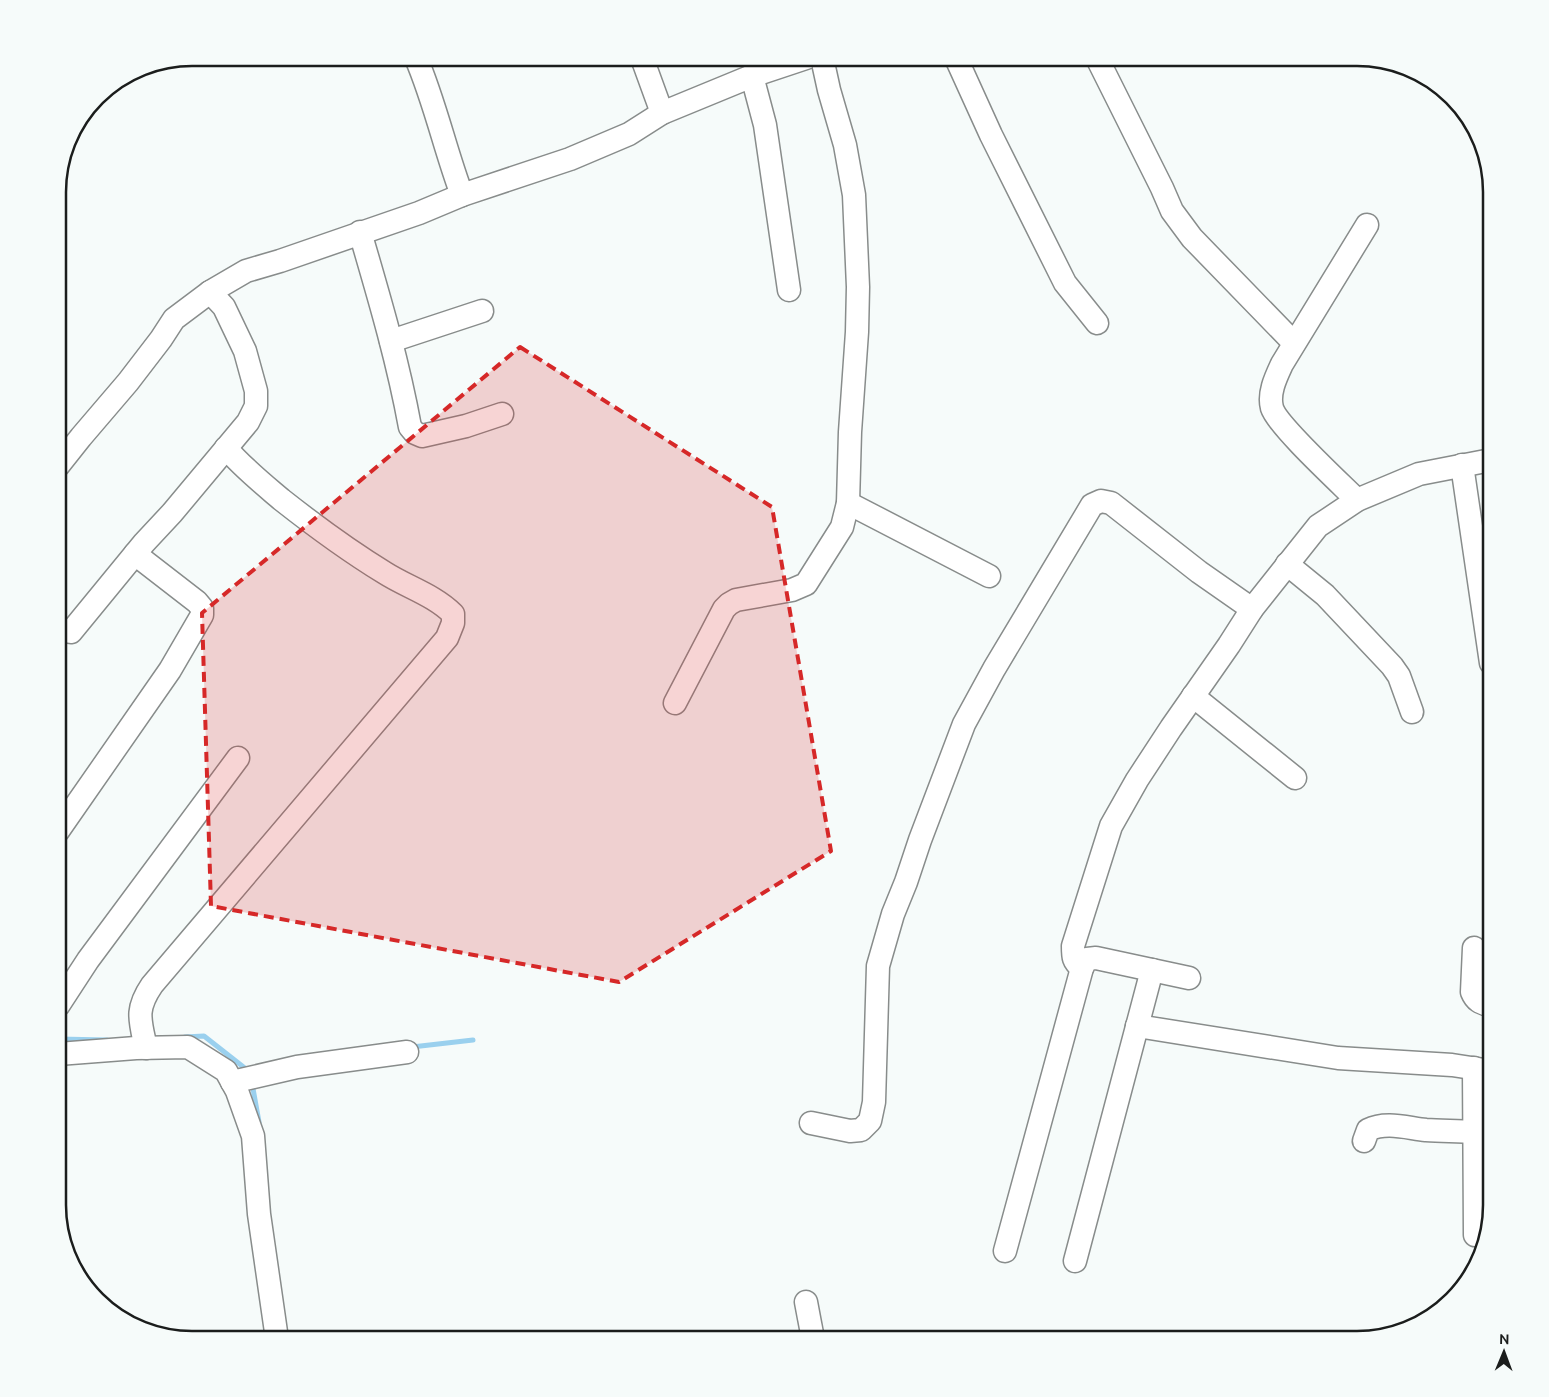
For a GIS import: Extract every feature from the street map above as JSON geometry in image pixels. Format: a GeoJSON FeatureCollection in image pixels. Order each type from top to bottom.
{"type":"FeatureCollection","features":[{"type":"Feature","properties":{"kind":"street"},"geometry":{"type":"LineString","coordinates":[[419,66],[430,95],[449,161],[462,195]]}},
{"type":"Feature","properties":{"kind":"street"},"geometry":{"type":"LineString","coordinates":[[645,66],[662,113]]}},
{"type":"Feature","properties":{"kind":"street"},"geometry":{"type":"LineString","coordinates":[[67,455],[128,382],[174,319],[210,292],[246,271],[419,213],[462,195],[570,159],[628,134],[662,113],[752,76],[782,66]]}},
{"type":"Feature","properties":{"kind":"street"},"geometry":{"type":"LineString","coordinates":[[675,703],[724,609],[736,600],[779,593],[806,584],[842,527],[848,504],[858,287],[854,195],[845,145],[824,66]]}},
{"type":"Feature","properties":{"kind":"street"},"geometry":{"type":"LineString","coordinates":[[960,66],[991,135],[1065,283],[1097,323]]}},
{"type":"Feature","properties":{"kind":"street"},"geometry":{"type":"LineString","coordinates":[[1101,66],[1172,211],[1192,238],[1294,343]]}},
{"type":"Feature","properties":{"kind":"street"},"geometry":{"type":"LineString","coordinates":[[752,76],[765,125],[789,290]]}},
{"type":"Feature","properties":{"kind":"street"},"geometry":{"type":"LineString","coordinates":[[1357,500],[1274,414],[1271,406],[1271,397],[1274,380],[1282,364],[1367,224]]}},
{"type":"Feature","properties":{"kind":"street"},"geometry":{"type":"LineString","coordinates":[[360,232],[391,341],[410,427],[415,433],[422,436],[466,426],[502,414]]}},
{"type":"Feature","properties":{"kind":"street"},"geometry":{"type":"LineString","coordinates":[[72,632],[135,554],[172,514],[248,422],[256,406],[256,391],[245,351],[224,307],[210,292]]}},
{"type":"Feature","properties":{"kind":"street"},"geometry":{"type":"LineString","coordinates":[[391,341],[482,311]]}},
{"type":"Feature","properties":{"kind":"street"},"geometry":{"type":"LineString","coordinates":[[146,1048],[140,1008],[143,998],[152,985],[447,638],[453,623],[453,614],[448,609],[434,599],[385,573],[316,527],[240,465],[226,448]]}},
{"type":"Feature","properties":{"kind":"street"},"geometry":{"type":"LineString","coordinates":[[1082,968],[1076,964],[1073,957],[1073,946],[1111,826],[1137,780],[1193,696],[1252,609],[1287,564],[1318,526],[1357,500],[1419,474],[1482,462]]}},
{"type":"Feature","properties":{"kind":"street"},"geometry":{"type":"LineString","coordinates":[[1462,465],[1482,604]]}},
{"type":"Feature","properties":{"kind":"street"},"geometry":{"type":"LineString","coordinates":[[811,1123],[850,1131],[861,1130],[870,1121],[874,1102],[876,1066],[875,1032],[878,966],[893,914],[964,724],[994,669],[1092,505],[1101,500],[1111,503],[1199,572],[1252,609]]}},
{"type":"Feature","properties":{"kind":"street"},"geometry":{"type":"LineString","coordinates":[[848,504],[989,576]]}},
{"type":"Feature","properties":{"kind":"street"},"geometry":{"type":"LineString","coordinates":[[67,817],[170,670],[202,614],[202,608],[198,602],[135,554]]}},
{"type":"Feature","properties":{"kind":"street"},"geometry":{"type":"LineString","coordinates":[[1287,564],[1325,595],[1392,666],[1399,676],[1412,712]]}},
{"type":"Feature","properties":{"kind":"street"},"geometry":{"type":"LineString","coordinates":[[1193,696],[1295,778]]}},
{"type":"Feature","properties":{"kind":"street"},"geometry":{"type":"LineString","coordinates":[[67,992],[88,960],[238,758]]}},
{"type":"Feature","properties":{"kind":"street"},"geometry":{"type":"LineString","coordinates":[[1474,948],[1472,992],[1475,999],[1483,1003]]}},
{"type":"Feature","properties":{"kind":"street"},"geometry":{"type":"LineString","coordinates":[[1006,1251],[1082,968],[1087,959],[1096,958],[1189,978]]}},
{"type":"Feature","properties":{"kind":"street"},"geometry":{"type":"LineString","coordinates":[[1075,1261],[1152,970]]}},
{"type":"Feature","properties":{"kind":"street"},"geometry":{"type":"LineString","coordinates":[[1137,1026],[1338,1058],[1412,1062],[1482,1070],[1474,1132],[1475,1234]]}},
{"type":"Feature","properties":{"kind":"street"},"geometry":{"type":"LineString","coordinates":[[67,1053],[146,1048],[188,1048],[226,1071],[246,1114],[253,1136],[259,1214],[276,1331]]}},
{"type":"Feature","properties":{"kind":"street"},"geometry":{"type":"LineString","coordinates":[[232,1082],[297,1068],[407,1052]]}},
{"type":"Feature","properties":{"kind":"street"},"geometry":{"type":"LineString","coordinates":[[1364,1141],[1368,1130],[1375,1126],[1389,1125],[1428,1130],[1474,1132]]}},
{"type":"Feature","properties":{"kind":"street"},"geometry":{"type":"LineString","coordinates":[[806,1302],[811,1331]]}},
{"type":"Feature","properties":{"kind":"highlighted area"},"geometry":{"type":"Polygon","coordinates":[[[520,347],[772,507],[831,851],[619,982],[211,906],[202,613],[520,347]]]}},
{"type":"Feature","properties":{"kind":"waterway"},"geometry":{"type":"LineString","coordinates":[[185,1037],[204,1036],[246,1069],[250,1069]]}},
{"type":"Feature","properties":{"kind":"waterway"},"geometry":{"type":"LineString","coordinates":[[67,1039],[107,1040]]}},
{"type":"Feature","properties":{"kind":"waterway"},"geometry":{"type":"LineString","coordinates":[[412,1047],[473,1040]]}},
{"type":"Feature","properties":{"kind":"waterway"},"geometry":{"type":"LineString","coordinates":[[252,1083],[259,1122]]}}]}
